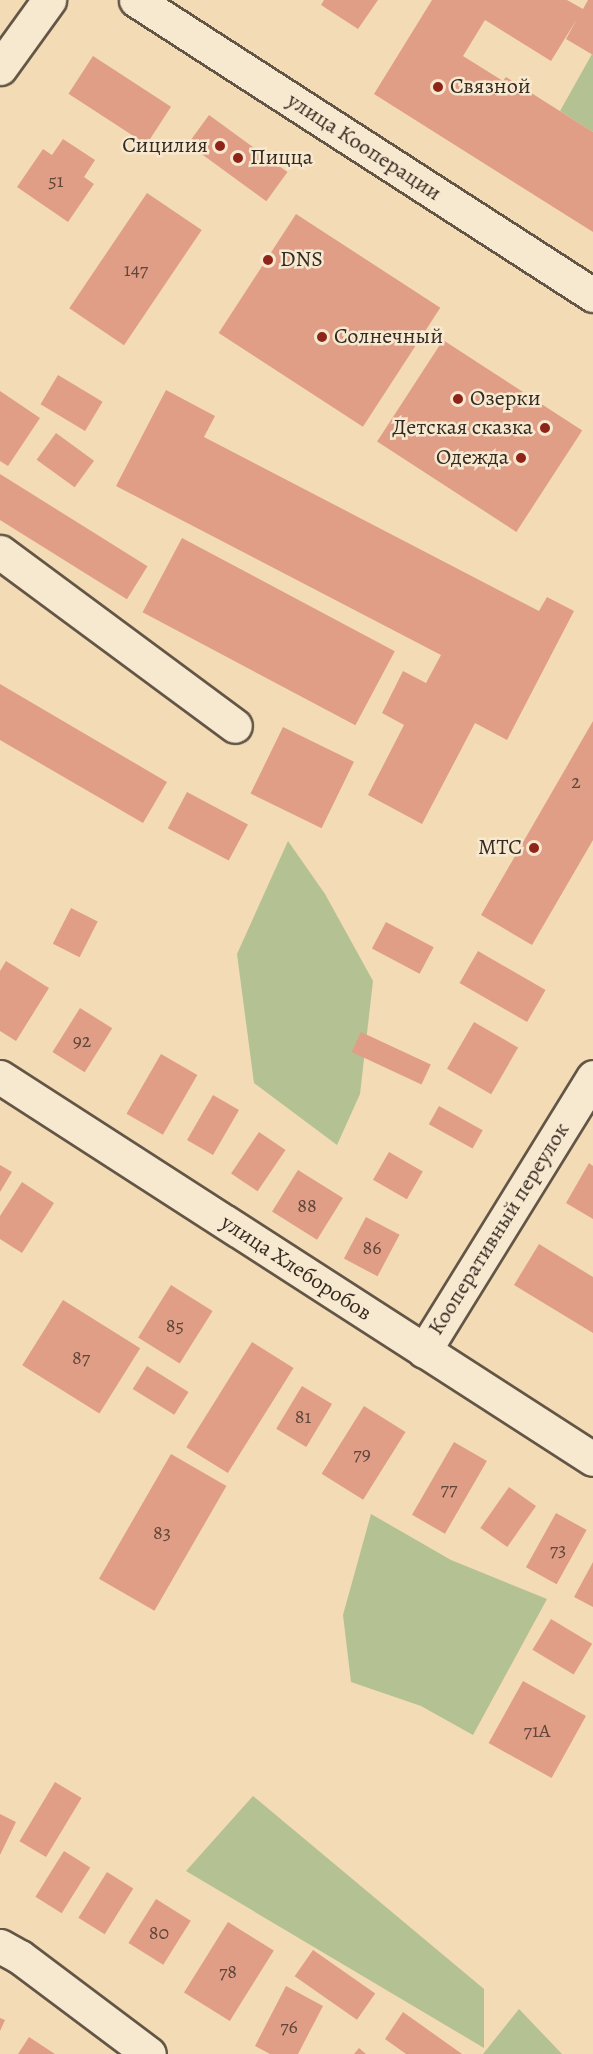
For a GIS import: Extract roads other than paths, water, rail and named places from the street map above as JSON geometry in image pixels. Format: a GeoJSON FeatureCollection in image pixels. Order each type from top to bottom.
{"type":"FeatureCollection","features":[{"type":"Feature","properties":{"kind":"street"},"geometry":{"type":"LineString","coordinates":[[0,68],[49,0]]}},
{"type":"Feature","properties":{"kind":"street","name":"улица Кооперации"},"geometry":{"type":"LineString","coordinates":[[136,0],[593,295]]}},
{"type":"Feature","properties":{"kind":"street"},"geometry":{"type":"LineString","coordinates":[[0,552],[235,726]]}},
{"type":"Feature","properties":{"kind":"street","name":"улица Хлеборобов"},"geometry":{"type":"LineString","coordinates":[[0,1077],[593,1459]]}},
{"type":"Feature","properties":{"kind":"street","name":"Кооперативный переулок"},"geometry":{"type":"LineString","coordinates":[[424,1351],[593,1077]]}},
{"type":"Feature","properties":{"kind":"street"},"geometry":{"type":"LineString","coordinates":[[0,1946],[20,1957],[148,2054]]}},
{"type":"Feature","properties":{"kind":"place","name":"Связной"},"geometry":{"type":"Point","coordinates":[438,87]}},
{"type":"Feature","properties":{"kind":"place","name":"Сицилия"},"geometry":{"type":"Point","coordinates":[220,146]}},
{"type":"Feature","properties":{"kind":"place","name":"Пицца"},"geometry":{"type":"Point","coordinates":[238,158]}},
{"type":"Feature","properties":{"kind":"place","name":"DNS"},"geometry":{"type":"Point","coordinates":[268,260]}},
{"type":"Feature","properties":{"kind":"place","name":"Солнечный"},"geometry":{"type":"Point","coordinates":[322,337]}},
{"type":"Feature","properties":{"kind":"place","name":"Озерки"},"geometry":{"type":"Point","coordinates":[458,399]}},
{"type":"Feature","properties":{"kind":"place","name":"Детская сказка"},"geometry":{"type":"Point","coordinates":[545,428]}},
{"type":"Feature","properties":{"kind":"place","name":"Одежда"},"geometry":{"type":"Point","coordinates":[521,458]}},
{"type":"Feature","properties":{"kind":"place","name":"МТС"},"geometry":{"type":"Point","coordinates":[534,848]}}]}
